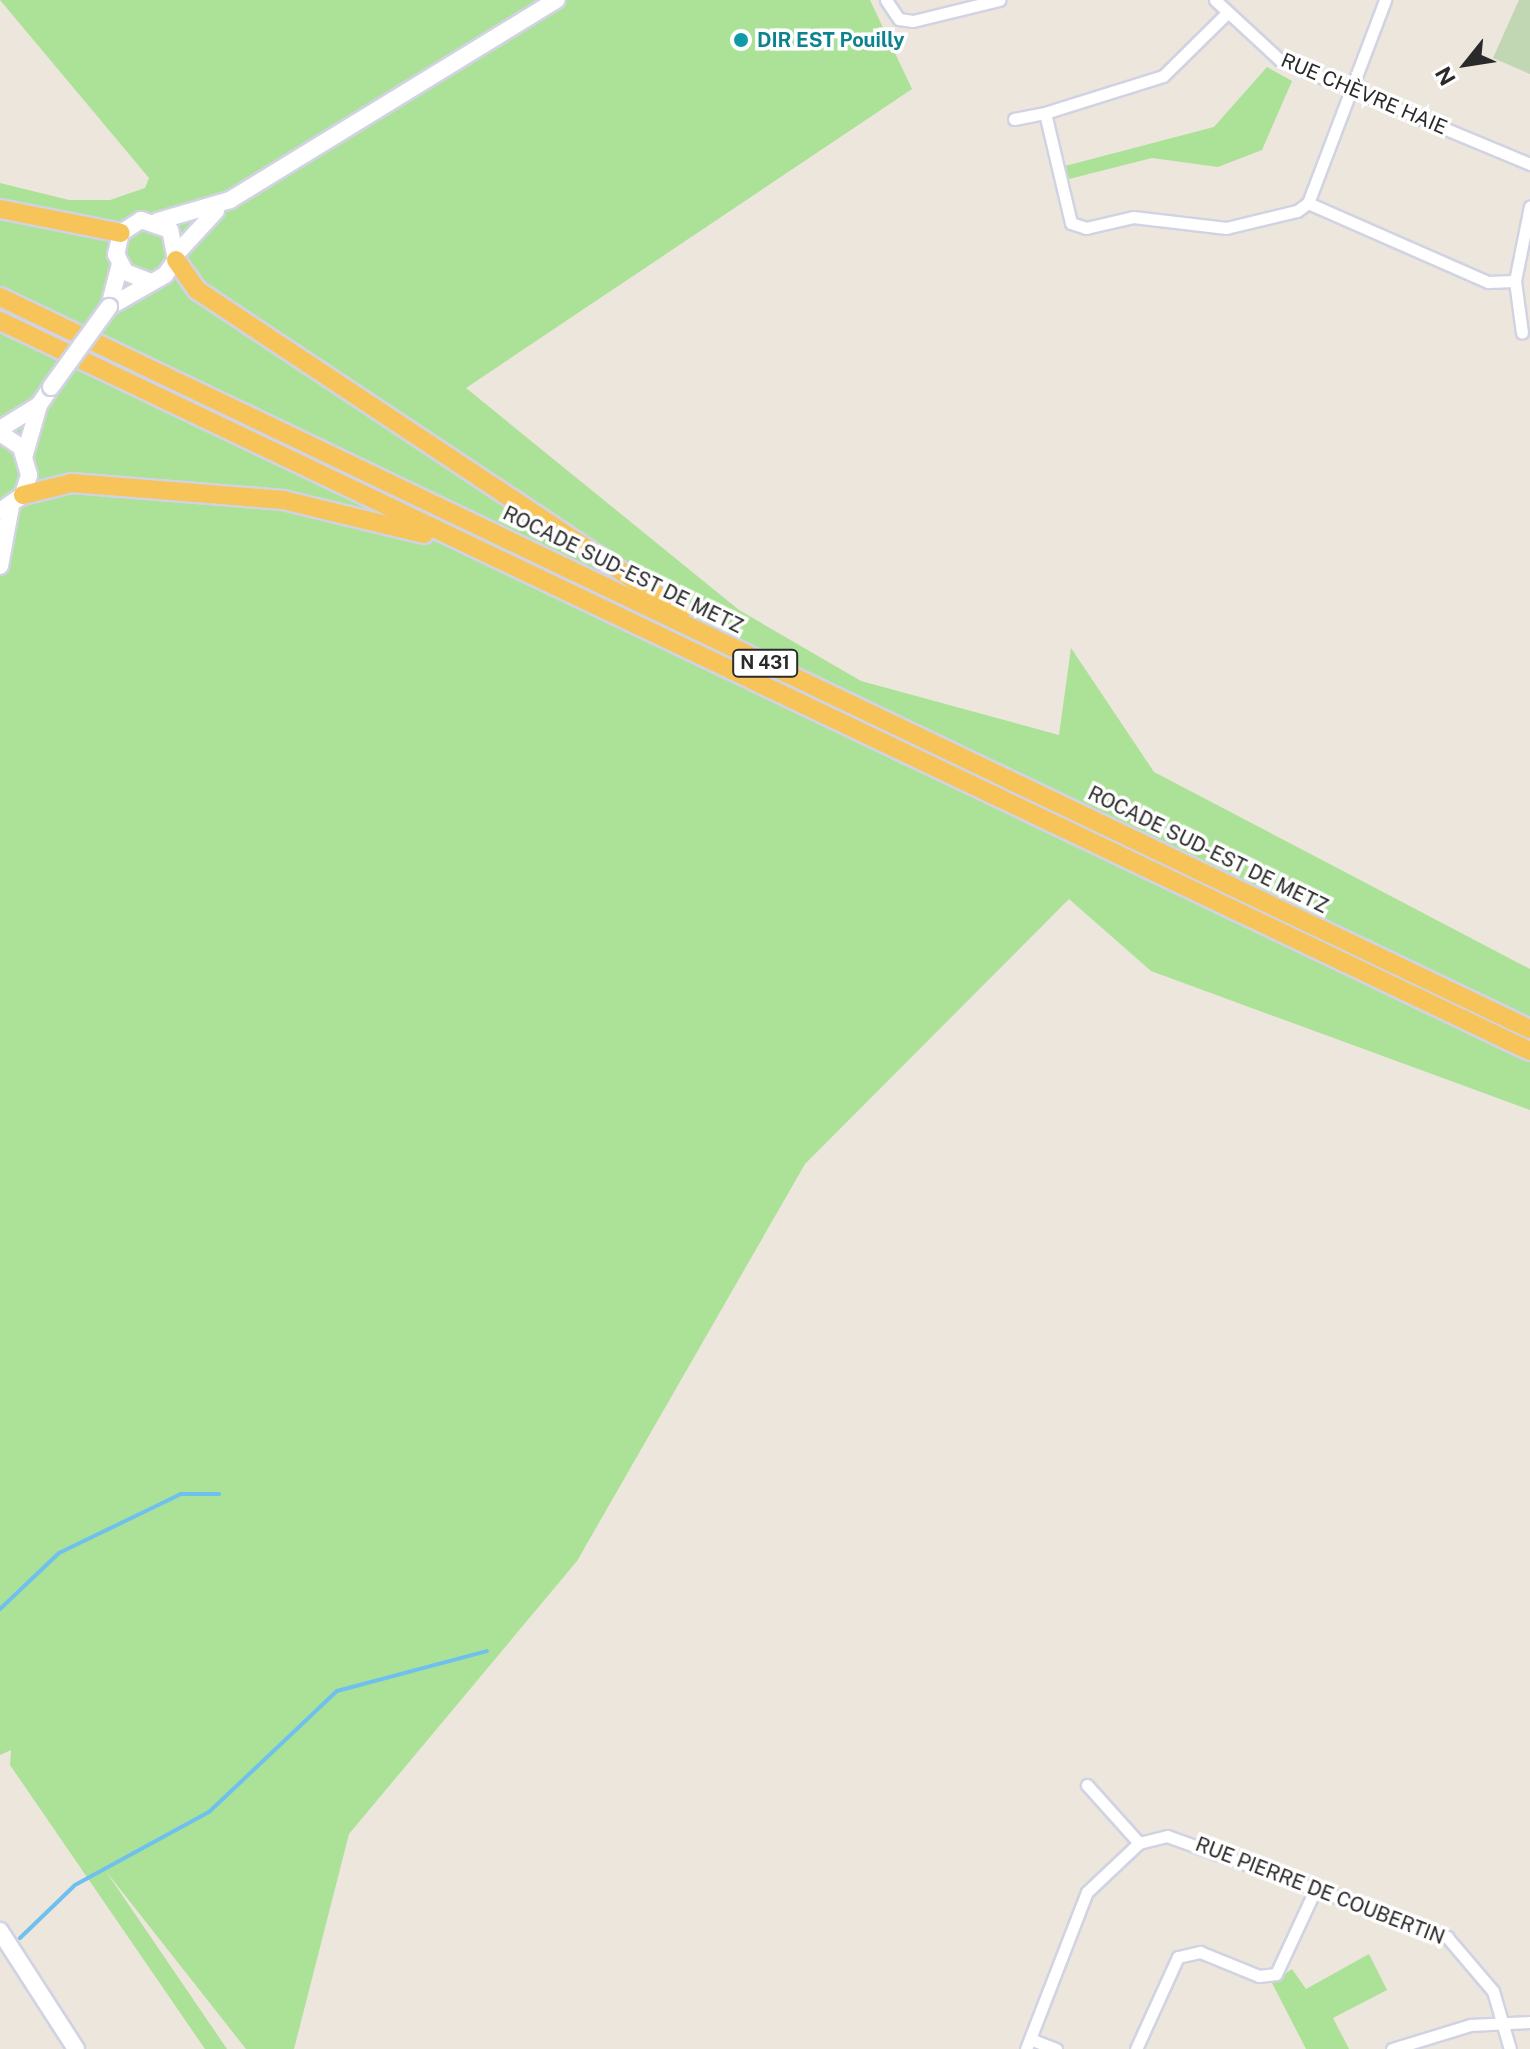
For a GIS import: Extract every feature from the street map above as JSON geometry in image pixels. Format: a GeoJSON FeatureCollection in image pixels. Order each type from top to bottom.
{"type":"FeatureCollection","features":[{"type":"Feature","properties":{"kind":"highway"},"geometry":{"type":"LineString","coordinates":[[0,209],[121,233]]}},
{"type":"Feature","properties":{"kind":"highway"},"geometry":{"type":"LineString","coordinates":[[177,256],[197,290],[600,562],[773,666]]}},
{"type":"Feature","properties":{"kind":"highway","name":"ROCADE SUD-EST DE METZ"},"geometry":{"type":"LineString","coordinates":[[0,297],[1530,1029]]}},
{"type":"Feature","properties":{"kind":"highway","name":"ROCADE SUD-EST DE METZ"},"geometry":{"type":"LineString","coordinates":[[0,321],[1530,1051]]}},
{"type":"Feature","properties":{"kind":"highway"},"geometry":{"type":"LineString","coordinates":[[11,504],[72,483],[283,500],[478,549]]}},
{"type":"Feature","properties":{"kind":"main road"},"geometry":{"type":"LineString","coordinates":[[0,566],[11,504],[39,405],[109,307],[148,281],[177,256],[230,200],[557,0]]}},
{"type":"Feature","properties":{"kind":"main road"},"geometry":{"type":"LineString","coordinates":[[109,307],[120,264],[121,233],[134,222],[158,221],[230,200]]}},
{"type":"Feature","properties":{"kind":"main road"},"geometry":{"type":"LineString","coordinates":[[158,221],[175,237],[177,256]]}},
{"type":"Feature","properties":{"kind":"main road"},"geometry":{"type":"LineString","coordinates":[[120,264],[148,281]]}},
{"type":"Feature","properties":{"kind":"main road"},"geometry":{"type":"LineString","coordinates":[[25,454],[0,431],[39,405]]}},
{"type":"Feature","properties":{"kind":"main road"},"geometry":{"type":"LineString","coordinates":[[0,1931],[76,2049]]}},
{"type":"Feature","properties":{"kind":"street"},"geometry":{"type":"LineString","coordinates":[[886,0],[899,19],[913,21],[999,0]]}},
{"type":"Feature","properties":{"kind":"street","name":"RUE CHÈVRE HAIE"},"geometry":{"type":"LineString","coordinates":[[1215,0],[1280,60],[1530,164]]}},
{"type":"Feature","properties":{"kind":"street"},"geometry":{"type":"LineString","coordinates":[[1308,203],[1385,0]]}},
{"type":"Feature","properties":{"kind":"street"},"geometry":{"type":"LineString","coordinates":[[1014,119],[1045,113],[1163,76],[1228,12]]}},
{"type":"Feature","properties":{"kind":"street"},"geometry":{"type":"LineString","coordinates":[[1045,113],[1067,218],[1080,228],[1133,217],[1237,227],[1308,203],[1488,282],[1515,281]]}},
{"type":"Feature","properties":{"kind":"street"},"geometry":{"type":"LineString","coordinates":[[1522,333],[1515,281],[1530,206]]}},
{"type":"Feature","properties":{"kind":"street"},"geometry":{"type":"LineString","coordinates":[[1056,2049],[1028,2044],[1087,1892],[1139,1843],[1087,1785]]}},
{"type":"Feature","properties":{"kind":"street","name":"RUE PIERRE DE COUBERTIN"},"geometry":{"type":"LineString","coordinates":[[1139,1843],[1183,1840],[1447,1937],[1486,1977],[1506,2023],[1510,2049]]}},
{"type":"Feature","properties":{"kind":"street"},"geometry":{"type":"LineString","coordinates":[[1136,2049],[1178,1957],[1200,1952],[1259,1976],[1276,1974],[1316,1888]]}},
{"type":"Feature","properties":{"kind":"street"},"geometry":{"type":"LineString","coordinates":[[1392,2049],[1470,2025],[1530,2022]]}},
{"type":"Feature","properties":{"kind":"green space"},"geometry":{"type":"Polygon","coordinates":[[[0,0],[870,0],[912,89],[466,388],[739,610],[861,681],[1059,735],[1071,648],[1154,772],[1530,969],[1530,1110],[1151,971],[1069,899],[805,1164],[577,1561],[349,1834],[294,2049],[246,2049],[105,1870],[227,2049],[205,2049],[10,1765],[11,1750],[0,1755],[0,183],[69,200],[110,200],[145,188],[149,178],[0,0]]]}},
{"type":"Feature","properties":{"kind":"green space"},"geometry":{"type":"Polygon","coordinates":[[[1519,0],[1530,0],[1530,74],[1493,58],[1519,0]]]}},
{"type":"Feature","properties":{"kind":"green space"},"geometry":{"type":"Polygon","coordinates":[[[1267,67],[1292,81],[1262,150],[1218,167],[1152,158],[1069,179],[1065,166],[1214,127],[1267,67]]]}},
{"type":"Feature","properties":{"kind":"green space"},"geometry":{"type":"Polygon","coordinates":[[[1369,1954],[1387,1990],[1333,2018],[1349,2049],[1306,2049],[1272,1983],[1292,1969],[1306,1989],[1369,1954]]]}},
{"type":"Feature","properties":{"kind":"waterway"},"geometry":{"type":"LineString","coordinates":[[0,1609],[59,1553],[181,1494],[219,1494]]}},
{"type":"Feature","properties":{"kind":"waterway"},"geometry":{"type":"LineString","coordinates":[[20,1938],[75,1885],[209,1812],[337,1691],[487,1651]]}},
{"type":"Feature","properties":{"kind":"place","name":"DIR EST Pouilly"},"geometry":{"type":"Point","coordinates":[741,40]}}]}
